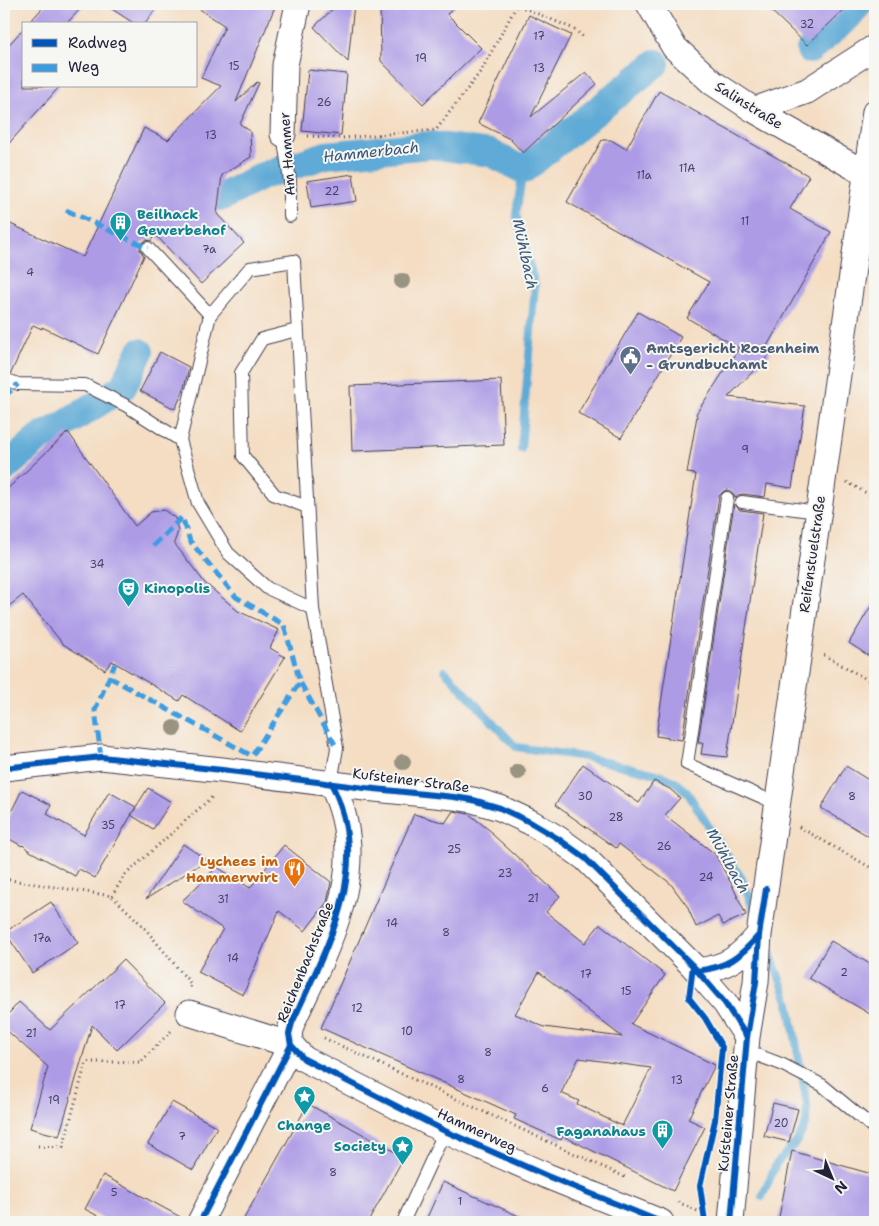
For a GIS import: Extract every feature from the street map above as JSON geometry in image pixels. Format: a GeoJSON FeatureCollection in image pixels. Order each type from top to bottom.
{"type":"FeatureCollection","features":[{"type":"Feature","properties":{"kind":"street","name":"Am Hammer"},"geometry":{"type":"LineString","coordinates":[[283,134],[284,65],[298,4]]}},
{"type":"Feature","properties":{"kind":"street","name":"Salinstraße"},"geometry":{"type":"LineString","coordinates":[[649,4],[674,47],[713,83],[754,110],[870,176]]}},
{"type":"Feature","properties":{"kind":"street"},"geometry":{"type":"LineString","coordinates":[[754,110],[807,91],[875,48]]}},
{"type":"Feature","properties":{"kind":"street","name":"Reifenstuelstraße"},"geometry":{"type":"LineString","coordinates":[[746,1044],[756,982],[759,935],[818,512],[870,176],[875,112]]}},
{"type":"Feature","properties":{"kind":"street","name":"Kufsteiner Straße"},"geometry":{"type":"LineString","coordinates":[[4,771],[101,757],[473,800],[500,808],[530,822],[557,838],[585,858],[697,971],[725,1003],[746,1044],[731,1222]]}},
{"type":"Feature","properties":{"kind":"street","name":"Reichenbachstraße"},"geometry":{"type":"LineString","coordinates":[[200,1222],[291,1034],[338,918],[347,884],[348,836],[342,806],[331,783]]}},
{"type":"Feature","properties":{"kind":"street"},"geometry":{"type":"LineString","coordinates":[[697,971],[714,969],[729,963],[741,955],[759,935]]}},
{"type":"Feature","properties":{"kind":"street","name":"Hammerweg"},"geometry":{"type":"LineString","coordinates":[[189,1013],[291,1034],[304,1059],[445,1131],[547,1176],[661,1222]]}},
{"type":"Feature","properties":{"kind":"lane","name":"Am Hammer"},"geometry":{"type":"LineString","coordinates":[[283,134],[290,181],[290,216]]}},
{"type":"Feature","properties":{"kind":"lane"},"geometry":{"type":"LineString","coordinates":[[148,248],[210,315]]}},
{"type":"Feature","properties":{"kind":"lane"},"geometry":{"type":"LineString","coordinates":[[314,608],[267,588],[228,553],[198,503],[180,440],[210,315],[250,268],[294,261],[314,608],[337,748],[331,783]]}},
{"type":"Feature","properties":{"kind":"lane"},"geometry":{"type":"LineString","coordinates":[[297,330],[262,339],[241,373],[244,456],[275,495],[307,507]]}},
{"type":"Feature","properties":{"kind":"lane"},"geometry":{"type":"LineString","coordinates":[[4,379],[18,384],[85,385],[127,406],[180,440]]}},
{"type":"Feature","properties":{"kind":"lane"},"geometry":{"type":"LineString","coordinates":[[727,498],[687,764],[777,809]]}},
{"type":"Feature","properties":{"kind":"lane"},"geometry":{"type":"LineString","coordinates":[[742,502],[818,512]]}},
{"type":"Feature","properties":{"kind":"lane"},"geometry":{"type":"LineString","coordinates":[[746,1044],[822,1085],[875,1129]]}},
{"type":"Feature","properties":{"kind":"lane"},"geometry":{"type":"LineString","coordinates":[[403,1222],[445,1131]]}},
{"type":"Feature","properties":{"kind":"path"},"geometry":{"type":"LineString","coordinates":[[283,134],[342,138],[436,130],[481,71],[517,4],[574,29],[583,37]]}},
{"type":"Feature","properties":{"kind":"path"},"geometry":{"type":"LineString","coordinates":[[800,642],[875,684]]}},
{"type":"Feature","properties":{"kind":"path"},"geometry":{"type":"LineString","coordinates":[[112,896],[124,876],[216,792],[222,770]]}},
{"type":"Feature","properties":{"kind":"path"},"geometry":{"type":"LineString","coordinates":[[777,809],[875,870]]}},
{"type":"Feature","properties":{"kind":"path"},"geometry":{"type":"LineString","coordinates":[[4,880],[112,896],[142,925],[191,984],[189,1013],[141,1062],[86,1062],[63,1147],[38,1146]]}},
{"type":"Feature","properties":{"kind":"path"},"geometry":{"type":"LineString","coordinates":[[291,1034],[632,1180]]}},
{"type":"Feature","properties":{"kind":"path"},"geometry":{"type":"LineString","coordinates":[[677,1201],[704,1214]]}},
{"type":"Feature","properties":{"kind":"building"},"geometry":{"type":"Polygon","coordinates":[[[46,4],[85,4],[68,22],[30,22],[46,4]]]}},
{"type":"Feature","properties":{"kind":"building"},"geometry":{"type":"Polygon","coordinates":[[[104,4],[159,4],[146,22],[132,22],[104,4]]]}},
{"type":"Feature","properties":{"kind":"building"},"geometry":{"type":"Polygon","coordinates":[[[192,4],[276,4],[236,102],[257,82],[259,83],[240,124],[250,131],[251,157],[222,175],[217,214],[244,243],[201,284],[155,234],[151,241],[146,240],[140,245],[140,250],[144,256],[98,354],[42,327],[42,329],[33,325],[11,373],[4,371],[4,221],[83,257],[144,128],[168,140],[221,86],[201,78],[225,26],[192,4]]]}},
{"type":"Feature","properties":{"kind":"building"},"geometry":{"type":"Polygon","coordinates":[[[338,4],[354,4],[348,62],[314,27],[338,4]]]}},
{"type":"Feature","properties":{"kind":"building"},"geometry":{"type":"Polygon","coordinates":[[[380,4],[458,4],[447,14],[481,48],[423,104],[381,61],[380,4]]]}},
{"type":"Feature","properties":{"kind":"building"},"geometry":{"type":"Polygon","coordinates":[[[764,4],[850,4],[807,45],[764,4]]]}},
{"type":"Feature","properties":{"kind":"building"},"geometry":{"type":"Polygon","coordinates":[[[529,15],[571,35],[531,117],[586,72],[597,84],[523,153],[510,139],[478,123],[529,15]]]}},
{"type":"Feature","properties":{"kind":"building"},"geometry":{"type":"Polygon","coordinates":[[[22,30],[22,88],[58,88],[4,149],[4,50],[22,30]]]}},
{"type":"Feature","properties":{"kind":"building"},"geometry":{"type":"Polygon","coordinates":[[[308,70],[347,74],[341,135],[302,131],[308,70]]]}},
{"type":"Feature","properties":{"kind":"building"},"geometry":{"type":"Polygon","coordinates":[[[659,91],[809,176],[790,209],[831,232],[766,348],[771,353],[728,397],[805,406],[792,488],[767,484],[765,497],[743,494],[735,498],[732,492],[728,490],[719,496],[682,740],[656,736],[696,474],[687,473],[696,414],[739,348],[687,318],[709,282],[567,202],[602,140],[611,140],[626,149],[659,91]]]}},
{"type":"Feature","properties":{"kind":"building"},"geometry":{"type":"Polygon","coordinates":[[[353,174],[357,201],[311,208],[307,181],[353,174]]]}},
{"type":"Feature","properties":{"kind":"building","name":"Amtsgericht Rosenheim - Grundbuchamt"},"geometry":{"type":"Polygon","coordinates":[[[638,312],[681,337],[621,438],[578,413],[638,312]]]}},
{"type":"Feature","properties":{"kind":"building"},"geometry":{"type":"Polygon","coordinates":[[[160,352],[189,367],[183,392],[175,409],[140,391],[160,352]]]}},
{"type":"Feature","properties":{"kind":"building"},"geometry":{"type":"Polygon","coordinates":[[[501,380],[504,445],[352,451],[350,386],[501,380]]]}},
{"type":"Feature","properties":{"kind":"building"},"geometry":{"type":"Polygon","coordinates":[[[68,432],[135,526],[151,512],[164,510],[175,518],[178,531],[174,543],[205,583],[238,611],[279,630],[270,648],[285,657],[240,731],[183,695],[179,701],[112,661],[105,670],[63,644],[23,595],[4,610],[4,492],[68,432]]]}},
{"type":"Feature","properties":{"kind":"building"},"geometry":{"type":"Polygon","coordinates":[[[734,504],[740,510],[763,513],[727,757],[701,754],[703,743],[698,743],[734,504]]]}},
{"type":"Feature","properties":{"kind":"building"},"geometry":{"type":"Polygon","coordinates":[[[875,599],[875,660],[849,643],[875,599]]]}},
{"type":"Feature","properties":{"kind":"building"},"geometry":{"type":"Polygon","coordinates":[[[583,764],[639,803],[654,781],[670,789],[680,798],[665,815],[715,854],[746,915],[723,925],[718,916],[696,927],[687,906],[670,883],[619,844],[616,848],[555,805],[583,764]]]}},
{"type":"Feature","properties":{"kind":"building"},"geometry":{"type":"Polygon","coordinates":[[[846,766],[875,784],[875,840],[821,808],[846,766]]]}},
{"type":"Feature","properties":{"kind":"building"},"geometry":{"type":"Polygon","coordinates":[[[148,788],[171,802],[153,829],[131,815],[148,788]]]}},
{"type":"Feature","properties":{"kind":"building"},"geometry":{"type":"Polygon","coordinates":[[[22,790],[51,805],[47,814],[84,835],[109,792],[136,807],[95,878],[79,869],[75,876],[4,836],[4,826],[22,790]]]}},
{"type":"Feature","properties":{"kind":"building"},"geometry":{"type":"Polygon","coordinates":[[[453,811],[469,814],[493,833],[560,896],[546,912],[585,943],[600,924],[665,975],[631,1024],[715,1065],[688,1119],[705,1127],[673,1191],[563,1136],[561,1140],[514,1119],[516,1115],[321,1028],[414,814],[445,823],[453,811]],[[539,972],[515,1014],[544,1027],[622,1037],[539,972]],[[579,1058],[561,1093],[579,1101],[577,1104],[622,1126],[651,1068],[579,1058]]]}},
{"type":"Feature","properties":{"kind":"building"},"geometry":{"type":"Polygon","coordinates":[[[183,844],[207,860],[146,899],[183,844]]]}},
{"type":"Feature","properties":{"kind":"building"},"geometry":{"type":"Polygon","coordinates":[[[284,845],[331,882],[327,902],[305,931],[279,911],[243,995],[198,972],[223,929],[182,901],[217,867],[250,888],[284,845]]]}},
{"type":"Feature","properties":{"kind":"building"},"geometry":{"type":"Polygon","coordinates":[[[51,902],[78,943],[32,973],[5,932],[51,902]]]}},
{"type":"Feature","properties":{"kind":"building"},"geometry":{"type":"Polygon","coordinates":[[[831,941],[875,967],[875,1017],[809,978],[831,941]]]}},
{"type":"Feature","properties":{"kind":"building"},"geometry":{"type":"Polygon","coordinates":[[[123,960],[165,1003],[117,1050],[92,1025],[59,1136],[30,1128],[48,1067],[4,1028],[4,1019],[19,1002],[50,1030],[123,960]]]}},
{"type":"Feature","properties":{"kind":"building"},"geometry":{"type":"Polygon","coordinates":[[[172,1102],[217,1127],[193,1170],[148,1144],[172,1102]]]}},
{"type":"Feature","properties":{"kind":"building"},"geometry":{"type":"Polygon","coordinates":[[[773,1103],[798,1109],[789,1142],[764,1136],[773,1103]]]}},
{"type":"Feature","properties":{"kind":"building"},"geometry":{"type":"Polygon","coordinates":[[[308,1104],[404,1157],[368,1222],[242,1222],[308,1104]]]}},
{"type":"Feature","properties":{"kind":"building"},"geometry":{"type":"Polygon","coordinates":[[[792,1151],[875,1175],[875,1222],[778,1222],[792,1151]]]}},
{"type":"Feature","properties":{"kind":"building"},"geometry":{"type":"Polygon","coordinates":[[[103,1175],[186,1220],[186,1222],[109,1222],[85,1209],[103,1175]]]}},
{"type":"Feature","properties":{"kind":"building"},"geometry":{"type":"Polygon","coordinates":[[[443,1182],[532,1222],[425,1222],[443,1182]]]}},
{"type":"Feature","properties":{"kind":"waterway","name":"Mühlbach"},"geometry":{"type":"LineString","coordinates":[[810,50],[847,18],[859,4]]}},
{"type":"Feature","properties":{"kind":"waterway","name":"Hammerbach"},"geometry":{"type":"LineString","coordinates":[[222,197],[262,176],[326,155],[430,145],[491,153],[523,170],[656,63]]}},
{"type":"Feature","properties":{"kind":"waterway","name":"Mühlbach"},"geometry":{"type":"LineString","coordinates":[[521,449],[535,285],[516,214],[523,170]]}},
{"type":"Feature","properties":{"kind":"waterway","name":"Hammerbach"},"geometry":{"type":"LineString","coordinates":[[4,469],[39,438],[64,425],[123,387],[140,352]]}},
{"type":"Feature","properties":{"kind":"waterway","name":"Mühlbach"},"geometry":{"type":"LineString","coordinates":[[445,671],[516,747],[584,757],[657,774],[674,781],[687,792],[742,879],[754,911]]}},
{"type":"Feature","properties":{"kind":"waterway","name":"Mühlbach"},"geometry":{"type":"LineString","coordinates":[[762,1197],[776,1164],[797,1141],[802,1132],[806,1123],[807,1104],[789,1004],[767,945]]}},
{"type":"Feature","properties":{"kind":"marked path"},"geometry":{"type":"LineString","coordinates":[[66,210],[148,248]]}},
{"type":"Feature","properties":{"kind":"marked path"},"geometry":{"type":"LineString","coordinates":[[4,397],[18,384]]}},
{"type":"Feature","properties":{"kind":"marked path"},"geometry":{"type":"LineString","coordinates":[[153,546],[182,517],[190,541],[236,597],[284,625],[300,682],[337,748]]}},
{"type":"Feature","properties":{"kind":"marked path"},"geometry":{"type":"LineString","coordinates":[[101,757],[95,710],[115,664]]}},
{"type":"Feature","properties":{"kind":"marked path"},"geometry":{"type":"LineString","coordinates":[[109,677],[252,756],[300,682]]}},
{"type":"Feature","properties":{"kind":"cycle path"},"geometry":{"type":"LineString","coordinates":[[4,768],[101,757],[454,797],[473,800],[500,808],[530,822],[585,858],[693,966],[725,1003],[747,1037]]}},
{"type":"Feature","properties":{"kind":"cycle path"},"geometry":{"type":"LineString","coordinates":[[200,1222],[291,1045],[289,1034],[292,1023],[319,965],[341,906],[347,876],[348,845],[343,814],[331,783]]}},
{"type":"Feature","properties":{"kind":"cycle path"},"geometry":{"type":"LineString","coordinates":[[731,1222],[747,1037],[756,982],[759,935],[766,889]]}},
{"type":"Feature","properties":{"kind":"cycle path"},"geometry":{"type":"LineString","coordinates":[[697,971],[717,967],[732,960],[759,935]]}},
{"type":"Feature","properties":{"kind":"cycle path"},"geometry":{"type":"LineString","coordinates":[[693,966],[689,998],[705,1018],[722,1047],[715,1120],[700,1186],[705,1222]]}},
{"type":"Feature","properties":{"kind":"cycle path"},"geometry":{"type":"LineString","coordinates":[[291,1045],[304,1059],[445,1131],[547,1176],[661,1222]]}},
{"type":"Feature","properties":{"kind":"place","name":"Beilhack Gewerbehof"},"geometry":{"type":"Point","coordinates":[121,241]}},
{"type":"Feature","properties":{"kind":"place","name":"Amtsgericht Rosenheim - Grundbuchamt"},"geometry":{"type":"Point","coordinates":[630,375]}},
{"type":"Feature","properties":{"kind":"place","name":"Kinopolis"},"geometry":{"type":"Point","coordinates":[128,607]}},
{"type":"Feature","properties":{"kind":"place","name":"Lychees im Hammerwirt"},"geometry":{"type":"Point","coordinates":[294,888]}},
{"type":"Feature","properties":{"kind":"place","name":"Change"},"geometry":{"type":"Point","coordinates":[304,1116]}},
{"type":"Feature","properties":{"kind":"place","name":"Faganahaus"},"geometry":{"type":"Point","coordinates":[662,1150]}},
{"type":"Feature","properties":{"kind":"place","name":"Society"},"geometry":{"type":"Point","coordinates":[402,1165]}}]}
